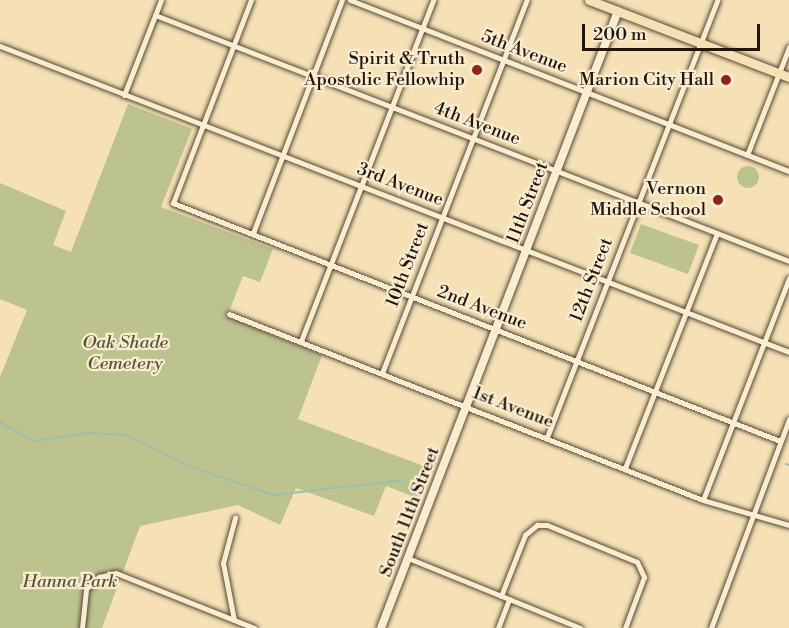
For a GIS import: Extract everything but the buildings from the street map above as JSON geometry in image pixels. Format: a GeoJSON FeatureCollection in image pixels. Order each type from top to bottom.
{"type":"FeatureCollection","features":[{"type":"Feature","properties":{"kind":"main road"},"geometry":{"type":"LineString","coordinates":[[589,0],[789,78]]}},
{"type":"Feature","properties":{"kind":"street"},"geometry":{"type":"LineString","coordinates":[[124,95],[161,0]]}},
{"type":"Feature","properties":{"kind":"street"},"geometry":{"type":"LineString","coordinates":[[202,125],[251,0]]}},
{"type":"Feature","properties":{"kind":"street"},"geometry":{"type":"LineString","coordinates":[[253,233],[342,0]]}},
{"type":"Feature","properties":{"kind":"street","name":"5th Avenue"},"geometry":{"type":"LineString","coordinates":[[350,0],[789,171]]}},
{"type":"Feature","properties":{"kind":"street"},"geometry":{"type":"LineString","coordinates":[[301,341],[433,0]]}},
{"type":"Feature","properties":{"kind":"street","name":"10th Street"},"geometry":{"type":"LineString","coordinates":[[382,373],[527,0]]}},
{"type":"Feature","properties":{"kind":"street","name":"12th Street"},"geometry":{"type":"LineString","coordinates":[[547,437],[717,0]]}},
{"type":"Feature","properties":{"kind":"street","name":"11th Street"},"geometry":{"type":"LineString","coordinates":[[467,406],[618,11]]}},
{"type":"Feature","properties":{"kind":"street","name":"4th Avenue"},"geometry":{"type":"LineString","coordinates":[[155,15],[789,261]]}},
{"type":"Feature","properties":{"kind":"street","name":"3rd Avenue"},"geometry":{"type":"LineString","coordinates":[[0,46],[789,352]]}},
{"type":"Feature","properties":{"kind":"street"},"geometry":{"type":"LineString","coordinates":[[747,155],[789,47]]}},
{"type":"Feature","properties":{"kind":"street","name":"2nd Avenue"},"geometry":{"type":"LineString","coordinates":[[202,125],[173,203],[780,441]]}},
{"type":"Feature","properties":{"kind":"street"},"geometry":{"type":"LineString","coordinates":[[625,468],[717,233]]}},
{"type":"Feature","properties":{"kind":"street"},"geometry":{"type":"LineString","coordinates":[[703,500],[789,278]]}},
{"type":"Feature","properties":{"kind":"street","name":"1st Avenue"},"geometry":{"type":"LineString","coordinates":[[229,314],[703,500],[752,518],[789,525]]}},
{"type":"Feature","properties":{"kind":"street","name":"South 11th Street"},"geometry":{"type":"LineString","coordinates":[[381,628],[467,406]]}},
{"type":"Feature","properties":{"kind":"street"},"geometry":{"type":"LineString","coordinates":[[711,628],[789,419]]}},
{"type":"Feature","properties":{"kind":"street"},"geometry":{"type":"LineString","coordinates":[[234,620],[223,562],[235,518]]}},
{"type":"Feature","properties":{"kind":"street"},"geometry":{"type":"LineString","coordinates":[[501,596],[525,535],[537,525],[547,525],[637,562],[644,577],[625,628]]}},
{"type":"Feature","properties":{"kind":"street"},"geometry":{"type":"LineString","coordinates":[[408,558],[580,628]]}},
{"type":"Feature","properties":{"kind":"street"},"geometry":{"type":"LineString","coordinates":[[82,628],[82,609],[90,583],[116,573],[254,628]]}},
{"type":"Feature","properties":{"kind":"street"},"geometry":{"type":"LineString","coordinates":[[498,628],[509,599]]}},
{"type":"Feature","properties":{"kind":"green space","name":"Oak Shade Cemetery"},"geometry":{"type":"Polygon","coordinates":[[[128,104],[192,129],[161,207],[273,249],[260,282],[243,276],[227,317],[322,355],[298,419],[429,468],[420,499],[386,486],[374,516],[296,488],[280,525],[238,505],[140,526],[102,628],[0,628],[0,377],[27,310],[0,299],[0,183],[66,211],[53,245],[71,252],[128,104]]]}},
{"type":"Feature","properties":{"kind":"green space"},"geometry":{"type":"Polygon","coordinates":[[[748,166],[758,173],[759,177],[752,187],[748,188],[738,181],[737,177],[744,167],[748,166]]]}},
{"type":"Feature","properties":{"kind":"green space"},"geometry":{"type":"Polygon","coordinates":[[[641,224],[699,245],[688,274],[630,253],[641,224]]]}},
{"type":"Feature","properties":{"kind":"waterway"},"geometry":{"type":"LineString","coordinates":[[0,422],[34,441],[89,433],[127,435],[194,468],[274,495],[403,480]]}},
{"type":"Feature","properties":{"kind":"place","name":"Spirit & Truth Apostolic Fellowhip"},"geometry":{"type":"Point","coordinates":[477,70]}},
{"type":"Feature","properties":{"kind":"place","name":"Marion City Hall"},"geometry":{"type":"Point","coordinates":[726,80]}},
{"type":"Feature","properties":{"kind":"place","name":"Vernon Middle School"},"geometry":{"type":"Point","coordinates":[718,200]}},
{"type":"Feature","properties":{"kind":"park label","name":"Hanna Park"},"geometry":{"type":"Point","coordinates":[70,582]}}]}
